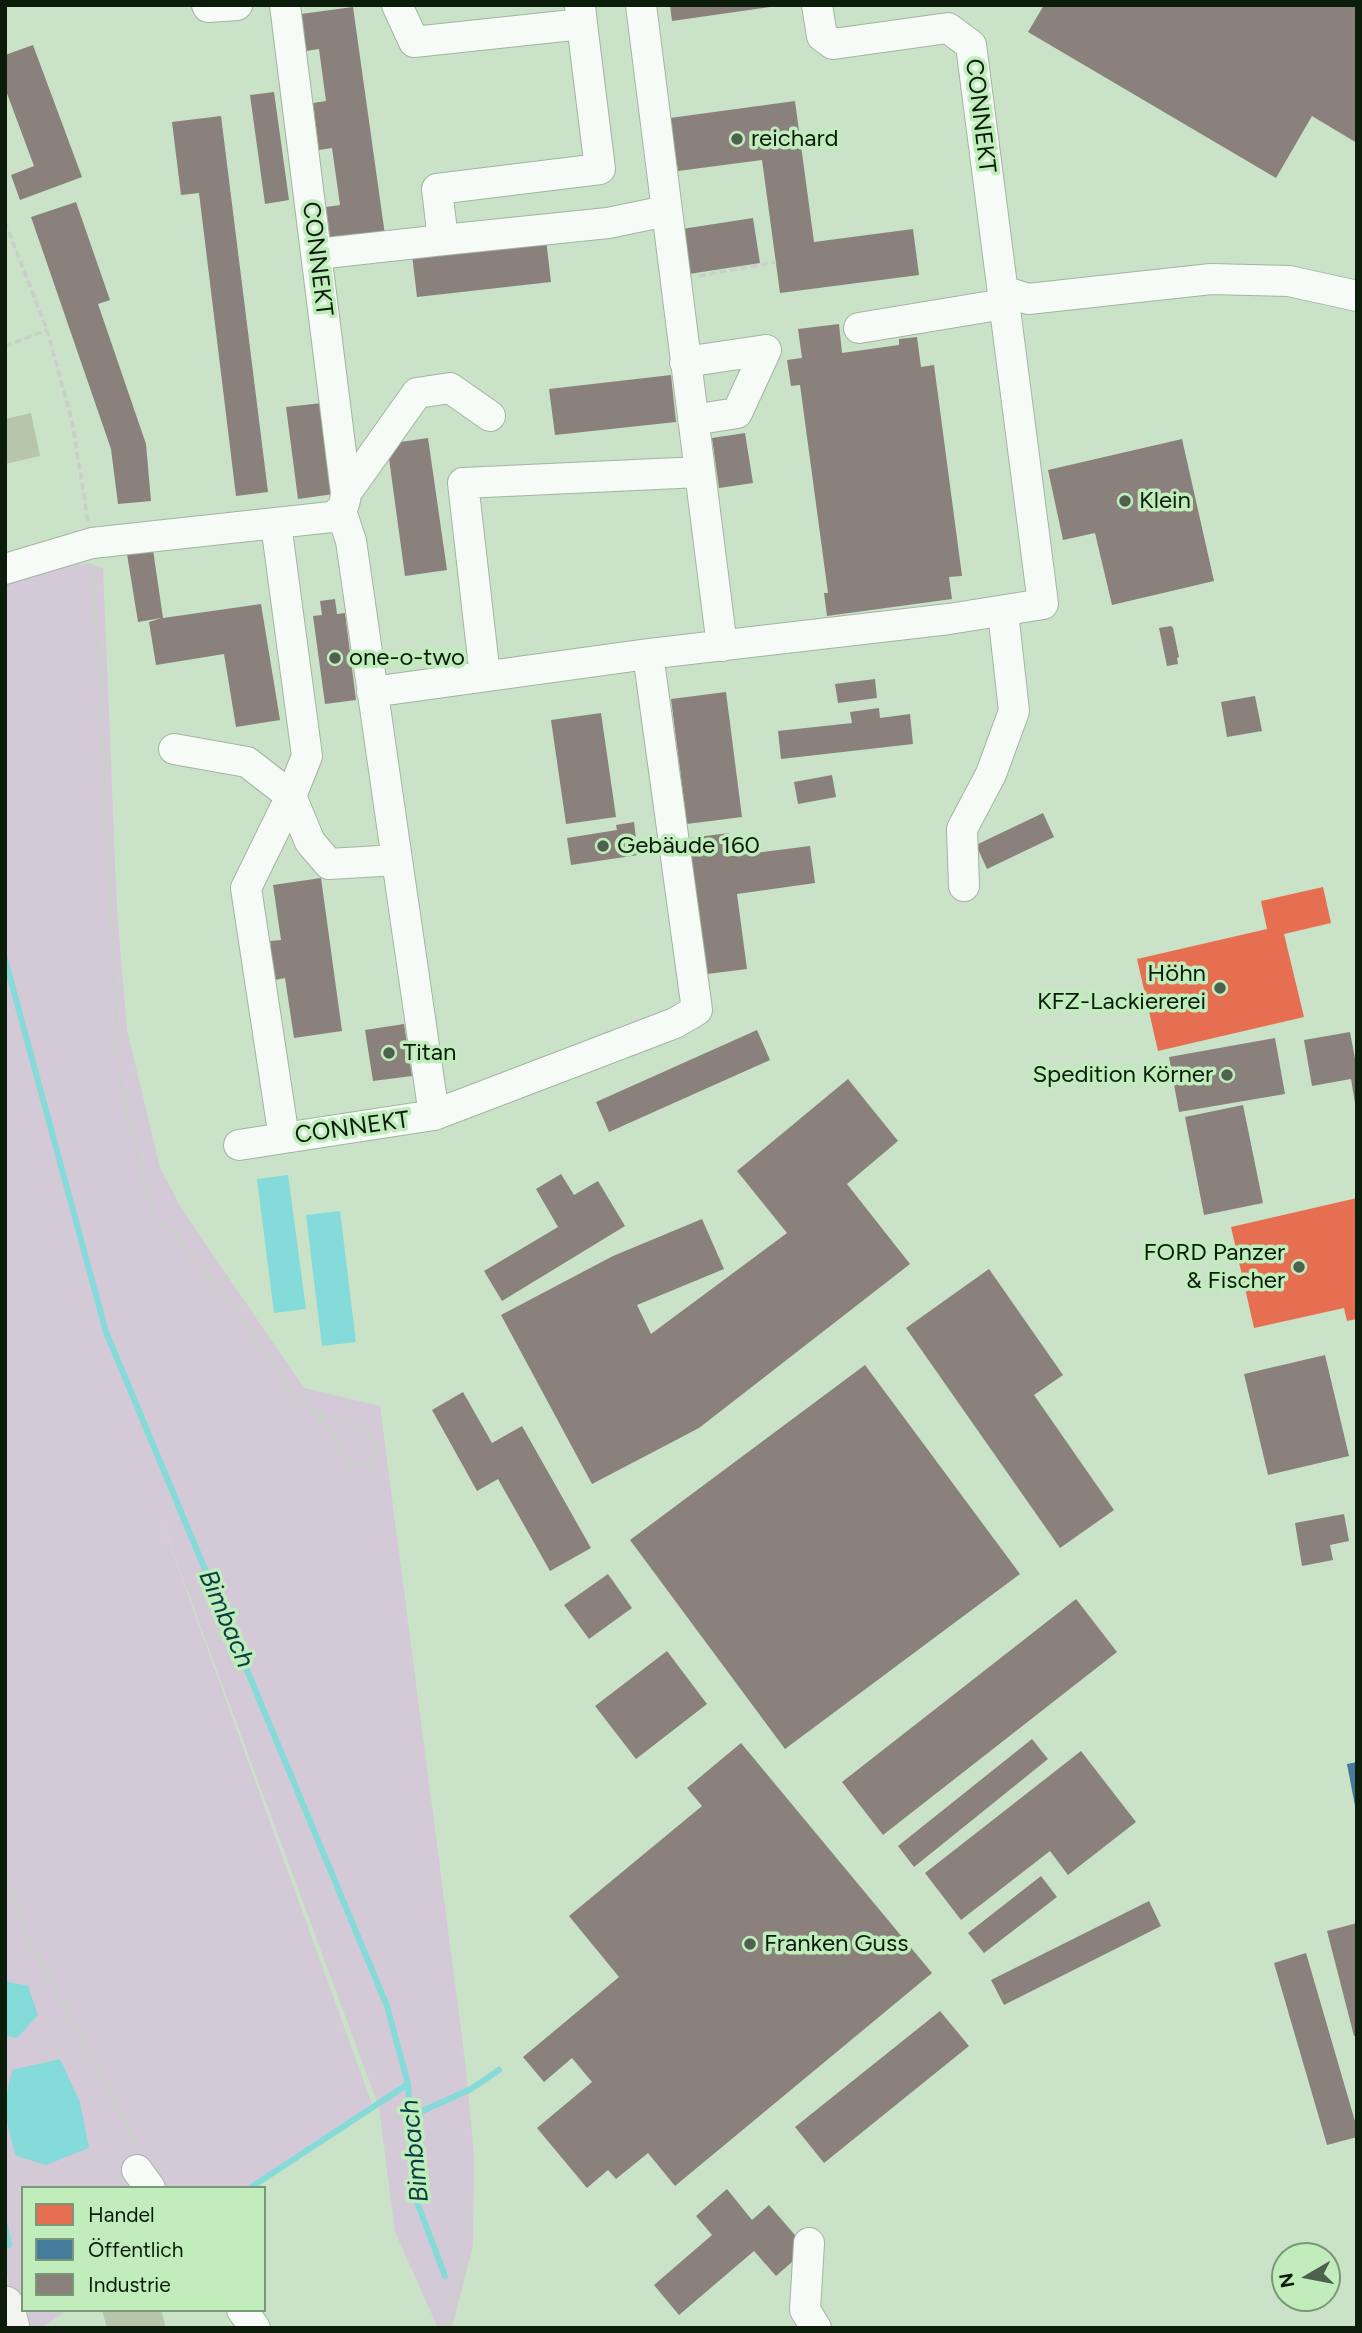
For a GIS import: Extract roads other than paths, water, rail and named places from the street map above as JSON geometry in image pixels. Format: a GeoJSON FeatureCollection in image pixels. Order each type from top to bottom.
{"type":"FeatureCollection","features":[{"type":"Feature","properties":{"kind":"main road"},"geometry":{"type":"LineString","coordinates":[[5,2305],[11,2328]]}},
{"type":"Feature","properties":{"kind":"street"},"geometry":{"type":"LineString","coordinates":[[207,5],[208,8],[237,5]]}},
{"type":"Feature","properties":{"kind":"street","name":"CONNEKT"},"geometry":{"type":"LineString","coordinates":[[276,524],[307,756],[291,796],[246,888],[284,1138],[434,1115],[351,541],[343,502],[317,254],[285,5]]}},
{"type":"Feature","properties":{"kind":"street"},"geometry":{"type":"LineString","coordinates":[[397,5],[414,42],[581,14],[600,169],[437,189],[443,240]]}},
{"type":"Feature","properties":{"kind":"street"},"geometry":{"type":"LineString","coordinates":[[641,5],[722,646]]}},
{"type":"Feature","properties":{"kind":"street","name":"CONNEKT"},"geometry":{"type":"LineString","coordinates":[[817,5],[822,36],[833,44],[948,28],[971,45],[1043,604],[1003,612]]}},
{"type":"Feature","properties":{"kind":"street"},"geometry":{"type":"LineString","coordinates":[[317,254],[608,223],[666,211]]}},
{"type":"Feature","properties":{"kind":"street"},"geometry":{"type":"LineString","coordinates":[[859,328],[1004,298],[1028,299],[1211,279],[1289,281],[1357,296]]}},
{"type":"Feature","properties":{"kind":"street"},"geometry":{"type":"LineString","coordinates":[[685,362],[766,350],[737,413],[693,419]]}},
{"type":"Feature","properties":{"kind":"street"},"geometry":{"type":"LineString","coordinates":[[5,569],[92,543],[331,517],[417,393],[450,388],[490,416]]}},
{"type":"Feature","properties":{"kind":"street"},"geometry":{"type":"LineString","coordinates":[[485,676],[463,483],[700,472]]}},
{"type":"Feature","properties":{"kind":"street"},"geometry":{"type":"LineString","coordinates":[[372,692],[648,654],[1003,612],[1014,711],[991,774],[962,830],[964,887]]}},
{"type":"Feature","properties":{"kind":"street"},"geometry":{"type":"LineString","coordinates":[[434,1115],[675,1023],[697,1010],[648,654]]}},
{"type":"Feature","properties":{"kind":"street"},"geometry":{"type":"LineString","coordinates":[[174,749],[247,762],[291,796],[310,842],[329,864],[397,860]]}},
{"type":"Feature","properties":{"kind":"street"},"geometry":{"type":"LineString","coordinates":[[239,1146],[284,1138]]}},
{"type":"Feature","properties":{"kind":"street"},"geometry":{"type":"LineString","coordinates":[[809,2243],[805,2310],[816,2328]]}},
{"type":"Feature","properties":{"kind":"street"},"geometry":{"type":"LineString","coordinates":[[243,2312],[255,2328]]}},
{"type":"Feature","properties":{"kind":"water"},"geometry":{"type":"Polygon","coordinates":[[[288,1175],[306,1309],[274,1313],[257,1179],[288,1175]]]}},
{"type":"Feature","properties":{"kind":"water"},"geometry":{"type":"Polygon","coordinates":[[[340,1211],[356,1342],[322,1346],[306,1215],[340,1211]]]}},
{"type":"Feature","properties":{"kind":"water"},"geometry":{"type":"Polygon","coordinates":[[[5,1981],[28,1986],[38,2015],[17,2038],[5,2036],[5,1981]]]}},
{"type":"Feature","properties":{"kind":"water"},"geometry":{"type":"Polygon","coordinates":[[[60,2059],[80,2102],[89,2148],[46,2165],[16,2156],[8,2122],[7,2094],[12,2070],[60,2059]]]}},
{"type":"Feature","properties":{"kind":"waterway","name":"Bimbach"},"geometry":{"type":"LineString","coordinates":[[5,959],[106,1332],[387,2006],[408,2084],[417,2202],[445,2276]]}},
{"type":"Feature","properties":{"kind":"waterway"},"geometry":{"type":"LineString","coordinates":[[413,2123],[418,2113],[471,2089],[499,2070]]}},
{"type":"Feature","properties":{"kind":"waterway"},"geometry":{"type":"LineString","coordinates":[[253,2186],[408,2084]]}},
{"type":"Feature","properties":{"kind":"waterway"},"geometry":{"type":"LineString","coordinates":[[5,2225],[9,2245]]}},
{"type":"Feature","properties":{"kind":"place","name":"reichard"},"geometry":{"type":"Point","coordinates":[737,139]}},
{"type":"Feature","properties":{"kind":"place","name":"Klein"},"geometry":{"type":"Point","coordinates":[1125,501]}},
{"type":"Feature","properties":{"kind":"place","name":"one-o-two"},"geometry":{"type":"Point","coordinates":[335,658]}},
{"type":"Feature","properties":{"kind":"place","name":"Gebäude 160"},"geometry":{"type":"Point","coordinates":[603,846]}},
{"type":"Feature","properties":{"kind":"place","name":"Höhn KFZ-Lackiererei"},"geometry":{"type":"Point","coordinates":[1220,988]}},
{"type":"Feature","properties":{"kind":"place","name":"Titan"},"geometry":{"type":"Point","coordinates":[389,1053]}},
{"type":"Feature","properties":{"kind":"place","name":"Spedition Körner"},"geometry":{"type":"Point","coordinates":[1227,1075]}},
{"type":"Feature","properties":{"kind":"place","name":"FORD Panzer & Fischer"},"geometry":{"type":"Point","coordinates":[1299,1267]}},
{"type":"Feature","properties":{"kind":"place","name":"Franken Guss"},"geometry":{"type":"Point","coordinates":[750,1944]}}]}
